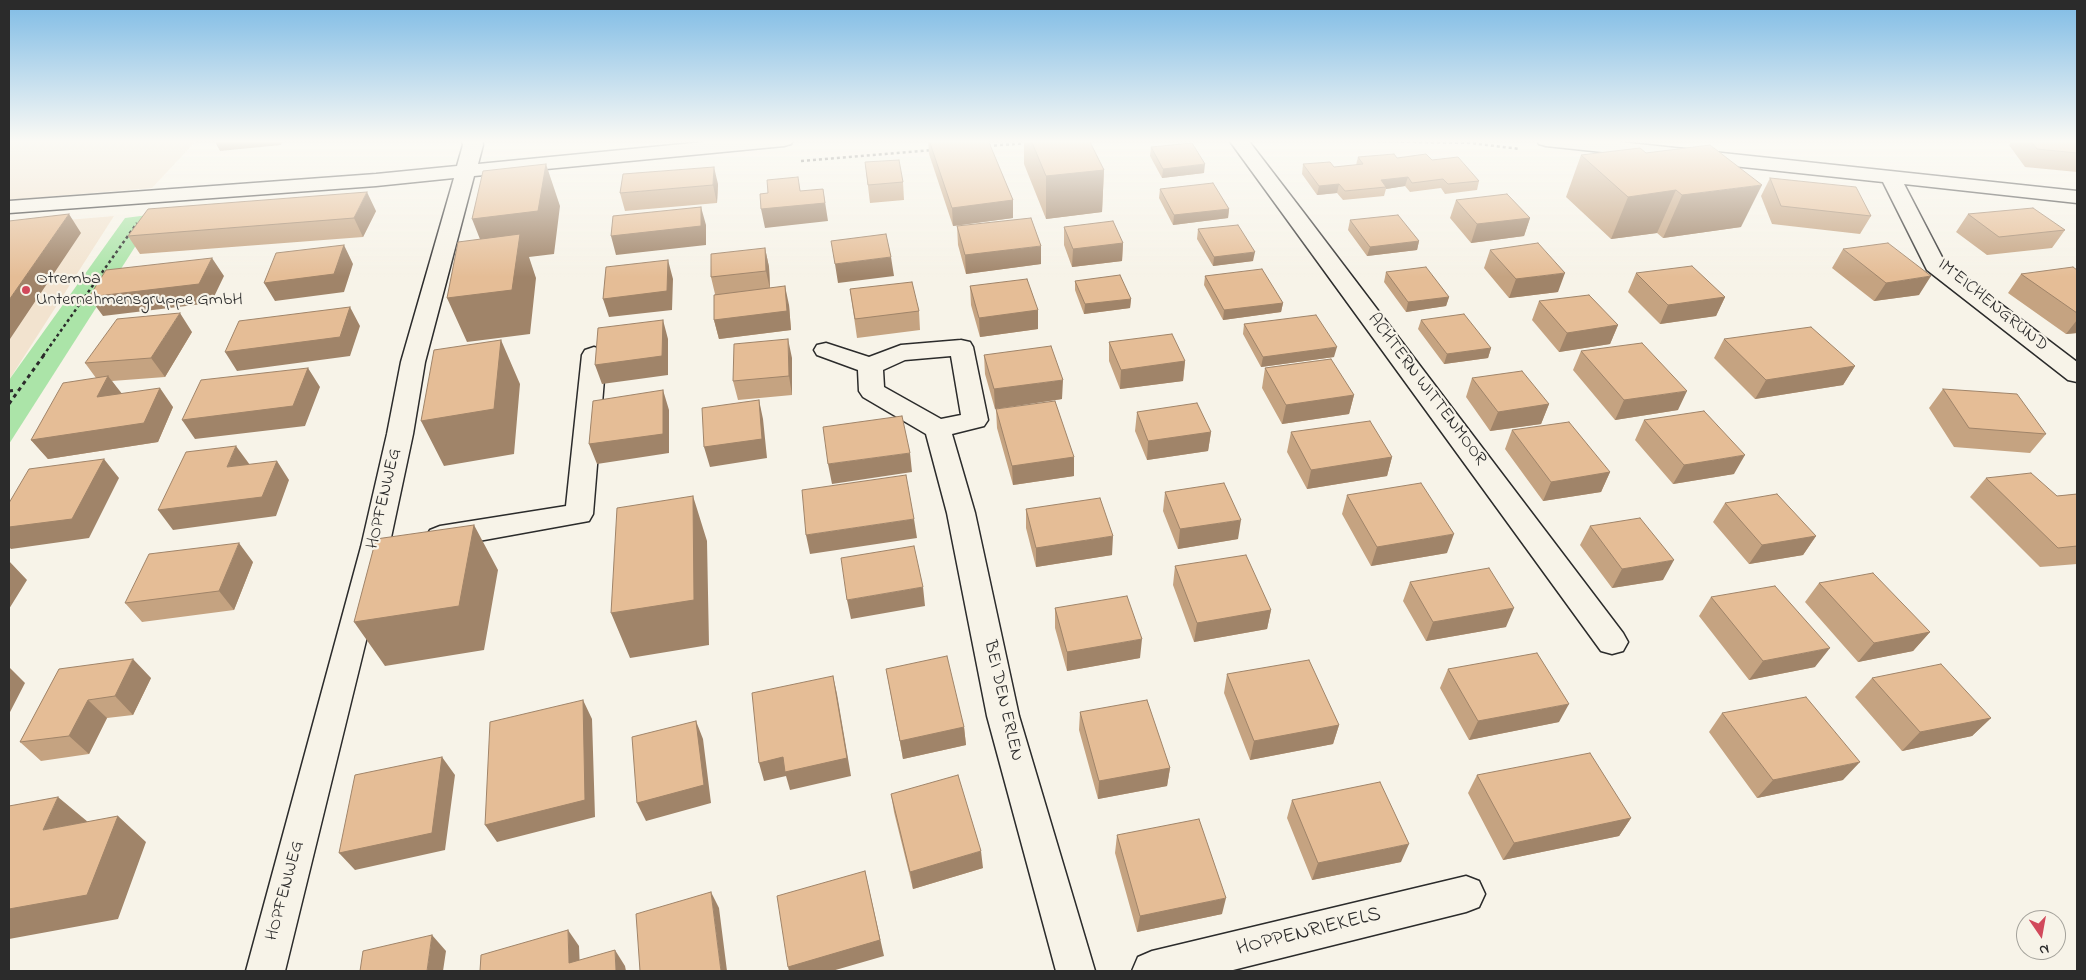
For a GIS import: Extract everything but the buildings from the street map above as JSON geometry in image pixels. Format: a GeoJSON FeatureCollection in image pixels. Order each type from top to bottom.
{"type":"FeatureCollection","features":[{"type":"Feature","properties":{"kind":"street"},"geometry":{"type":"LineString","coordinates":[[9,208],[283,186]]}},
{"type":"Feature","properties":{"kind":"street","name":"HOPFENWEG"},"geometry":{"type":"LineString","coordinates":[[265,971],[374,547],[400,434],[413,362],[461,186]]}},
{"type":"Feature","properties":{"kind":"street","name":"ACHTERN WITTENMOOR"},"geometry":{"type":"LineString","coordinates":[[1273,186],[1612,642]]}},
{"type":"Feature","properties":{"kind":"street","name":"IM EICHENGRUND"},"geometry":{"type":"LineString","coordinates":[[1895,186],[1935,265],[2077,374]]}},
{"type":"Feature","properties":{"kind":"street"},"geometry":{"type":"LineString","coordinates":[[1977,186],[2077,197]]}},
{"type":"Feature","properties":{"kind":"street"},"geometry":{"type":"LineString","coordinates":[[826,350],[870,366],[901,353],[961,346],[975,420],[938,429],[872,391],[870,366]]}},
{"type":"Feature","properties":{"kind":"street"},"geometry":{"type":"LineString","coordinates":[[374,547],[579,514],[594,355]]}},
{"type":"Feature","properties":{"kind":"street","name":"BEI DEN ERLEN"},"geometry":{"type":"LineString","coordinates":[[938,429],[961,513],[1003,716],[1076,971]]}},
{"type":"Feature","properties":{"kind":"street","name":"HOPPENRIEKELS"},"geometry":{"type":"LineString","coordinates":[[1152,971],[1466,894]]}},
{"type":"Feature","properties":{"kind":"path"},"geometry":{"type":"LineString","coordinates":[[9,404],[17,390],[156,196]]}},
{"type":"Feature","properties":{"kind":"path"},"geometry":{"type":"LineString","coordinates":[[9,391],[17,390]]}},
{"type":"Feature","properties":{"kind":"shaded area"},"geometry":{"type":"Polygon","coordinates":[[[9,186],[154,186],[152,188],[9,200],[9,186]]]}},
{"type":"Feature","properties":{"kind":"shaded area"},"geometry":{"type":"Polygon","coordinates":[[[114,216],[9,380],[9,225],[114,216]]]}},
{"type":"Feature","properties":{"kind":"green space"},"geometry":{"type":"Polygon","coordinates":[[[156,214],[9,444],[9,380],[125,218],[156,214]]]}},
{"type":"Feature","properties":{"kind":"place","name":"Otremba Unternehmensgruppe GmbH"},"geometry":{"type":"Point","coordinates":[26,290]}}]}
